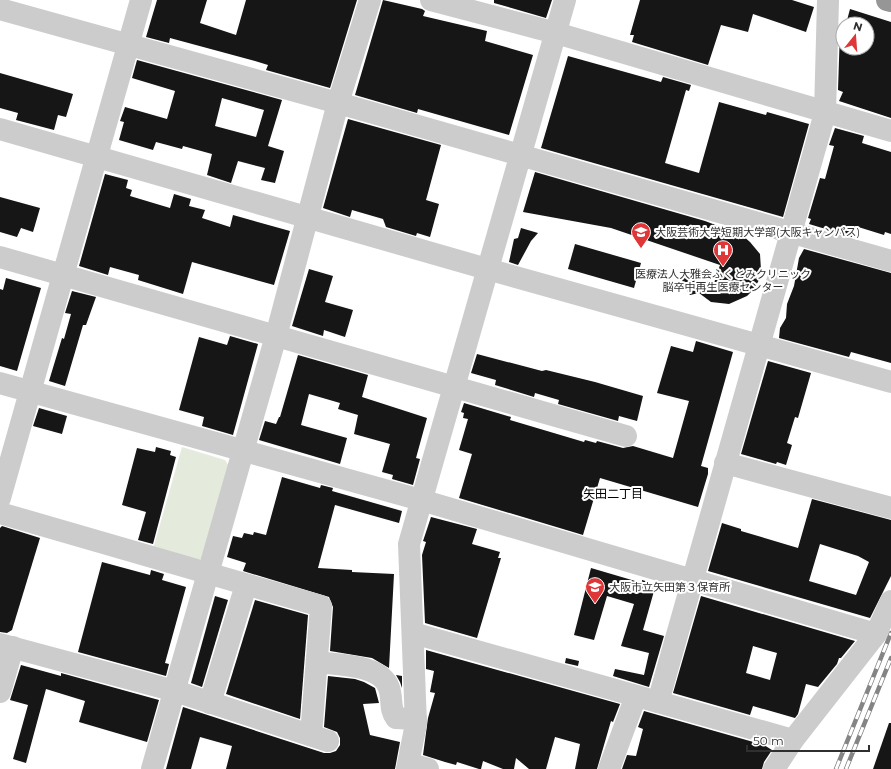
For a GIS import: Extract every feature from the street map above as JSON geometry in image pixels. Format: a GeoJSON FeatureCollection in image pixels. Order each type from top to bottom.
{"type":"FeatureCollection","features":[{"type":"Feature","properties":{"kind":"highway"},"geometry":{"type":"LineString","coordinates":[[887,0],[891,1]]}},
{"type":"Feature","properties":{"kind":"street"},"geometry":{"type":"LineString","coordinates":[[0,498],[141,0]]}},
{"type":"Feature","properties":{"kind":"street"},"geometry":{"type":"LineString","coordinates":[[152,769],[276,336],[338,103],[370,0]]}},
{"type":"Feature","properties":{"kind":"street"},"geometry":{"type":"LineString","coordinates":[[431,0],[556,32],[891,131]]}},
{"type":"Feature","properties":{"kind":"street"},"geometry":{"type":"LineString","coordinates":[[415,767],[416,719],[409,544],[519,155],[565,0]]}},
{"type":"Feature","properties":{"kind":"street"},"geometry":{"type":"LineString","coordinates":[[658,702],[825,112],[828,0]]}},
{"type":"Feature","properties":{"kind":"street"},"geometry":{"type":"LineString","coordinates":[[0,9],[128,46],[338,103],[891,261]]}},
{"type":"Feature","properties":{"kind":"street"},"geometry":{"type":"LineString","coordinates":[[0,129],[758,346],[891,382]]}},
{"type":"Feature","properties":{"kind":"street"},"geometry":{"type":"LineString","coordinates":[[0,257],[626,436]]}},
{"type":"Feature","properties":{"kind":"street"},"geometry":{"type":"LineString","coordinates":[[0,383],[422,500],[876,634]]}},
{"type":"Feature","properties":{"kind":"street"},"geometry":{"type":"LineString","coordinates":[[725,463],[891,508]]}},
{"type":"Feature","properties":{"kind":"street"},"geometry":{"type":"LineString","coordinates":[[0,513],[321,606],[317,662],[320,738],[175,691],[6,645],[0,692]]}},
{"type":"Feature","properties":{"kind":"street"},"geometry":{"type":"LineString","coordinates":[[210,703],[246,585]]}},
{"type":"Feature","properties":{"kind":"street"},"geometry":{"type":"LineString","coordinates":[[774,769],[793,740],[876,634],[891,601]]}},
{"type":"Feature","properties":{"kind":"street"},"geometry":{"type":"LineString","coordinates":[[413,633],[793,740]]}},
{"type":"Feature","properties":{"kind":"street"},"geometry":{"type":"LineString","coordinates":[[317,662],[369,669],[380,675],[389,688],[392,712],[396,718],[416,719]]}},
{"type":"Feature","properties":{"kind":"street"},"geometry":{"type":"LineString","coordinates":[[609,769],[636,696]]}},
{"type":"Feature","properties":{"kind":"shaded area"},"geometry":{"type":"Polygon","coordinates":[[[182,447],[225,460],[229,466],[203,558],[196,561],[153,549],[182,447]]]}},
{"type":"Feature","properties":{"kind":"building"},"geometry":{"type":"Polygon","coordinates":[[[157,0],[207,0],[200,23],[236,35],[246,0],[357,0],[330,88],[266,70],[268,65],[255,61],[170,38],[169,43],[146,37],[157,0]]]}},
{"type":"Feature","properties":{"kind":"building"},"geometry":{"type":"Polygon","coordinates":[[[383,0],[422,9],[425,11],[423,16],[487,31],[485,41],[533,55],[509,135],[418,109],[417,113],[355,95],[383,0]]]}},
{"type":"Feature","properties":{"kind":"building"},"geometry":{"type":"Polygon","coordinates":[[[494,0],[552,0],[546,18],[494,3],[494,0]]]}},
{"type":"Feature","properties":{"kind":"building"},"geometry":{"type":"Polygon","coordinates":[[[640,0],[792,0],[814,7],[806,32],[753,14],[748,32],[721,25],[708,65],[632,42],[634,35],[630,35],[640,0]]]}},
{"type":"Feature","properties":{"kind":"building"},"geometry":{"type":"Polygon","coordinates":[[[850,9],[872,16],[848,16],[850,9]]]}},
{"type":"Feature","properties":{"kind":"building"},"geometry":{"type":"Polygon","coordinates":[[[875,17],[891,22],[891,118],[839,101],[843,92],[838,90],[839,56],[875,56],[875,17]]]}},
{"type":"Feature","properties":{"kind":"building"},"geometry":{"type":"Polygon","coordinates":[[[568,56],[661,82],[663,77],[691,85],[689,91],[686,90],[665,163],[699,173],[719,102],[766,115],[767,112],[809,124],[783,217],[541,148],[568,56]]]}},
{"type":"Feature","properties":{"kind":"building"},"geometry":{"type":"Polygon","coordinates":[[[137,60],[282,100],[268,146],[284,151],[275,183],[261,180],[265,168],[238,161],[231,183],[207,175],[212,154],[183,146],[182,149],[156,142],[153,150],[119,140],[124,122],[120,121],[125,107],[167,119],[175,91],[132,78],[137,60]],[[222,98],[215,126],[256,137],[264,110],[222,98]]]}},
{"type":"Feature","properties":{"kind":"building"},"geometry":{"type":"Polygon","coordinates":[[[0,73],[73,94],[66,117],[58,115],[54,130],[16,120],[18,113],[0,108],[0,73]]]}},
{"type":"Feature","properties":{"kind":"building"},"geometry":{"type":"Polygon","coordinates":[[[348,119],[441,145],[426,200],[439,204],[430,237],[417,233],[416,236],[386,227],[383,219],[352,210],[350,217],[323,208],[348,119]]]}},
{"type":"Feature","properties":{"kind":"building"},"geometry":{"type":"Polygon","coordinates":[[[835,128],[864,136],[862,143],[891,152],[891,234],[885,232],[884,235],[855,226],[852,237],[809,224],[811,219],[808,218],[820,178],[825,179],[834,146],[829,145],[835,128]]]}},
{"type":"Feature","properties":{"kind":"building"},"geometry":{"type":"Polygon","coordinates":[[[535,172],[705,221],[742,235],[760,254],[761,270],[759,280],[754,289],[747,296],[729,304],[711,302],[699,293],[690,295],[683,284],[681,274],[714,283],[720,265],[611,228],[523,212],[535,172]]]}},
{"type":"Feature","properties":{"kind":"building"},"geometry":{"type":"Polygon","coordinates":[[[105,174],[128,180],[126,188],[132,190],[130,196],[170,208],[174,194],[191,199],[189,206],[205,210],[202,218],[230,227],[233,215],[290,231],[274,285],[192,262],[183,294],[138,280],[139,275],[110,267],[108,275],[79,266],[105,174]]]}},
{"type":"Feature","properties":{"kind":"building"},"geometry":{"type":"Polygon","coordinates":[[[0,197],[40,208],[33,232],[21,228],[17,237],[0,232],[0,197]]]}},
{"type":"Feature","properties":{"kind":"building"},"geometry":{"type":"Polygon","coordinates":[[[521,228],[538,233],[531,241],[518,265],[509,262],[514,239],[518,238],[521,228]]]}},
{"type":"Feature","properties":{"kind":"building"},"geometry":{"type":"Polygon","coordinates":[[[575,244],[641,263],[634,288],[568,269],[575,244]]]}},
{"type":"Feature","properties":{"kind":"building","name":"大阪芸術大学短期大学部(大阪キャンパス)"},"geometry":{"type":"Polygon","coordinates":[[[804,249],[891,273],[891,363],[851,352],[849,357],[779,338],[780,328],[786,318],[787,304],[794,286],[799,258],[804,249]]]}},
{"type":"Feature","properties":{"kind":"building"},"geometry":{"type":"Polygon","coordinates":[[[309,269],[333,276],[325,302],[353,310],[345,337],[324,330],[323,336],[292,326],[309,269]]]}},
{"type":"Feature","properties":{"kind":"building"},"geometry":{"type":"Polygon","coordinates":[[[6,278],[41,288],[17,371],[0,366],[0,289],[3,290],[6,278]]]}},
{"type":"Feature","properties":{"kind":"building"},"geometry":{"type":"Polygon","coordinates":[[[72,291],[96,297],[86,325],[83,325],[65,386],[49,381],[71,314],[65,313],[72,291]]]}},
{"type":"Feature","properties":{"kind":"building"},"geometry":{"type":"Polygon","coordinates":[[[230,336],[258,344],[233,435],[202,426],[204,417],[179,410],[199,337],[227,345],[230,336]]]}},
{"type":"Feature","properties":{"kind":"building"},"geometry":{"type":"Polygon","coordinates":[[[696,341],[733,352],[701,466],[708,468],[708,474],[698,507],[600,478],[583,535],[459,498],[472,454],[459,450],[468,419],[463,418],[464,413],[461,412],[464,403],[511,417],[510,420],[584,442],[585,440],[596,443],[597,441],[623,448],[633,446],[673,458],[689,401],[657,393],[671,346],[693,352],[696,341]]]}},
{"type":"Feature","properties":{"kind":"building"},"geometry":{"type":"Polygon","coordinates":[[[477,354],[542,371],[546,370],[595,382],[643,396],[637,421],[619,416],[618,421],[558,404],[559,400],[535,393],[534,397],[495,385],[496,380],[471,373],[477,354]]]}},
{"type":"Feature","properties":{"kind":"building"},"geometry":{"type":"Polygon","coordinates":[[[298,355],[368,375],[362,397],[427,418],[416,458],[420,459],[413,485],[392,479],[393,475],[382,472],[390,444],[354,434],[358,415],[338,409],[340,403],[309,394],[301,425],[347,438],[340,464],[259,440],[265,421],[276,424],[280,417],[298,355]]]}},
{"type":"Feature","properties":{"kind":"building"},"geometry":{"type":"Polygon","coordinates":[[[768,361],[811,373],[798,418],[795,417],[787,443],[792,445],[786,465],[777,462],[776,464],[741,454],[768,361]]]}},
{"type":"Feature","properties":{"kind":"building"},"geometry":{"type":"Polygon","coordinates":[[[39,408],[67,416],[62,434],[33,426],[39,408]]]}},
{"type":"Feature","properties":{"kind":"building"},"geometry":{"type":"Polygon","coordinates":[[[156,447],[171,451],[170,455],[176,457],[153,544],[138,540],[146,512],[122,505],[137,448],[155,452],[156,447]]]}},
{"type":"Feature","properties":{"kind":"building"},"geometry":{"type":"Polygon","coordinates":[[[282,477],[320,488],[321,485],[333,488],[332,491],[402,511],[399,523],[335,505],[318,568],[352,570],[352,572],[394,574],[389,668],[372,658],[330,651],[333,607],[329,597],[243,571],[246,563],[227,557],[233,536],[242,538],[244,533],[253,535],[254,532],[266,535],[282,477]]]}},
{"type":"Feature","properties":{"kind":"building"},"geometry":{"type":"Polygon","coordinates":[[[812,499],[891,520],[891,576],[870,618],[708,571],[722,523],[741,529],[741,531],[798,548],[812,499]],[[820,544],[809,581],[856,595],[869,562],[858,556],[820,544]]]}},
{"type":"Feature","properties":{"kind":"building"},"geometry":{"type":"Polygon","coordinates":[[[431,517],[477,529],[472,544],[500,552],[498,558],[501,558],[477,638],[425,623],[422,555],[426,542],[423,541],[431,517]]]}},
{"type":"Feature","properties":{"kind":"building"},"geometry":{"type":"Polygon","coordinates":[[[2,526],[40,538],[12,630],[7,633],[0,632],[0,528],[2,526]]]}},
{"type":"Feature","properties":{"kind":"building"},"geometry":{"type":"Polygon","coordinates":[[[102,562],[150,575],[151,570],[164,574],[162,580],[186,587],[165,663],[169,664],[166,676],[78,652],[102,562]]]}},
{"type":"Feature","properties":{"kind":"building"},"geometry":{"type":"Polygon","coordinates":[[[591,568],[642,583],[642,580],[656,584],[643,630],[664,636],[649,687],[613,676],[615,669],[644,675],[649,653],[621,646],[634,604],[607,596],[594,640],[574,635],[591,568]]]}},
{"type":"Feature","properties":{"kind":"building"},"geometry":{"type":"Polygon","coordinates":[[[215,596],[228,600],[202,687],[191,683],[215,596]]]}},
{"type":"Feature","properties":{"kind":"building"},"geometry":{"type":"Polygon","coordinates":[[[701,596],[855,641],[841,658],[839,658],[837,664],[818,687],[806,684],[798,714],[795,718],[753,706],[750,715],[673,693],[701,596]],[[753,646],[746,673],[770,680],[777,653],[753,646]]]}},
{"type":"Feature","properties":{"kind":"building"},"geometry":{"type":"Polygon","coordinates":[[[255,600],[308,615],[300,719],[226,694],[255,600]]]}},
{"type":"Feature","properties":{"kind":"building"},"geometry":{"type":"Polygon","coordinates":[[[426,650],[620,704],[613,722],[611,721],[597,769],[575,769],[580,744],[555,737],[546,769],[529,769],[516,758],[514,769],[503,769],[483,761],[481,769],[479,769],[457,762],[456,765],[423,755],[428,718],[435,693],[430,692],[434,671],[426,669],[426,650]]]}},
{"type":"Feature","properties":{"kind":"building"},"geometry":{"type":"Polygon","coordinates":[[[566,658],[579,661],[578,666],[565,663],[566,658]]]}},
{"type":"Feature","properties":{"kind":"building"},"geometry":{"type":"Polygon","coordinates":[[[21,665],[61,676],[61,673],[159,700],[147,742],[79,722],[85,701],[46,689],[26,763],[13,759],[28,705],[10,700],[21,665]]]}},
{"type":"Feature","properties":{"kind":"building"},"geometry":{"type":"Polygon","coordinates":[[[396,675],[402,676],[402,688],[400,682],[396,675]]]}},
{"type":"Feature","properties":{"kind":"building"},"geometry":{"type":"Polygon","coordinates":[[[328,676],[355,679],[375,688],[379,703],[363,704],[370,735],[400,742],[395,769],[226,769],[232,746],[200,737],[191,769],[166,769],[183,707],[324,753],[336,751],[340,745],[340,738],[337,732],[324,727],[328,676]]]}},
{"type":"Feature","properties":{"kind":"building"},"geometry":{"type":"Polygon","coordinates":[[[644,711],[764,745],[772,750],[764,762],[762,769],[622,769],[627,755],[636,756],[643,729],[638,727],[644,711]]]}},
{"type":"Feature","properties":{"kind":"building"},"geometry":{"type":"Polygon","coordinates":[[[889,723],[891,723],[891,769],[873,769],[889,723]]]}},
{"type":"Feature","properties":{"kind":"railway"},"geometry":{"type":"LineString","coordinates":[[836,769],[891,633]]}},
{"type":"Feature","properties":{"kind":"railway"},"geometry":{"type":"LineString","coordinates":[[846,769],[891,658]]}},
{"type":"Feature","properties":{"kind":"place","name":"大阪芸術大学短期大学部(大阪キャンパス)"},"geometry":{"type":"Point","coordinates":[641,249]}},
{"type":"Feature","properties":{"kind":"place","name":"医療法人大雅会ふくとみクリニック 脳卒中再生医療センター"},"geometry":{"type":"Point","coordinates":[723,267]}},
{"type":"Feature","properties":{"kind":"place","name":"大阪市立矢田第３保育所"},"geometry":{"type":"Point","coordinates":[595,604]}},
{"type":"Feature","properties":{"kind":"district","name":"矢田二丁目"},"geometry":{"type":"Point","coordinates":[613,494]}}]}
